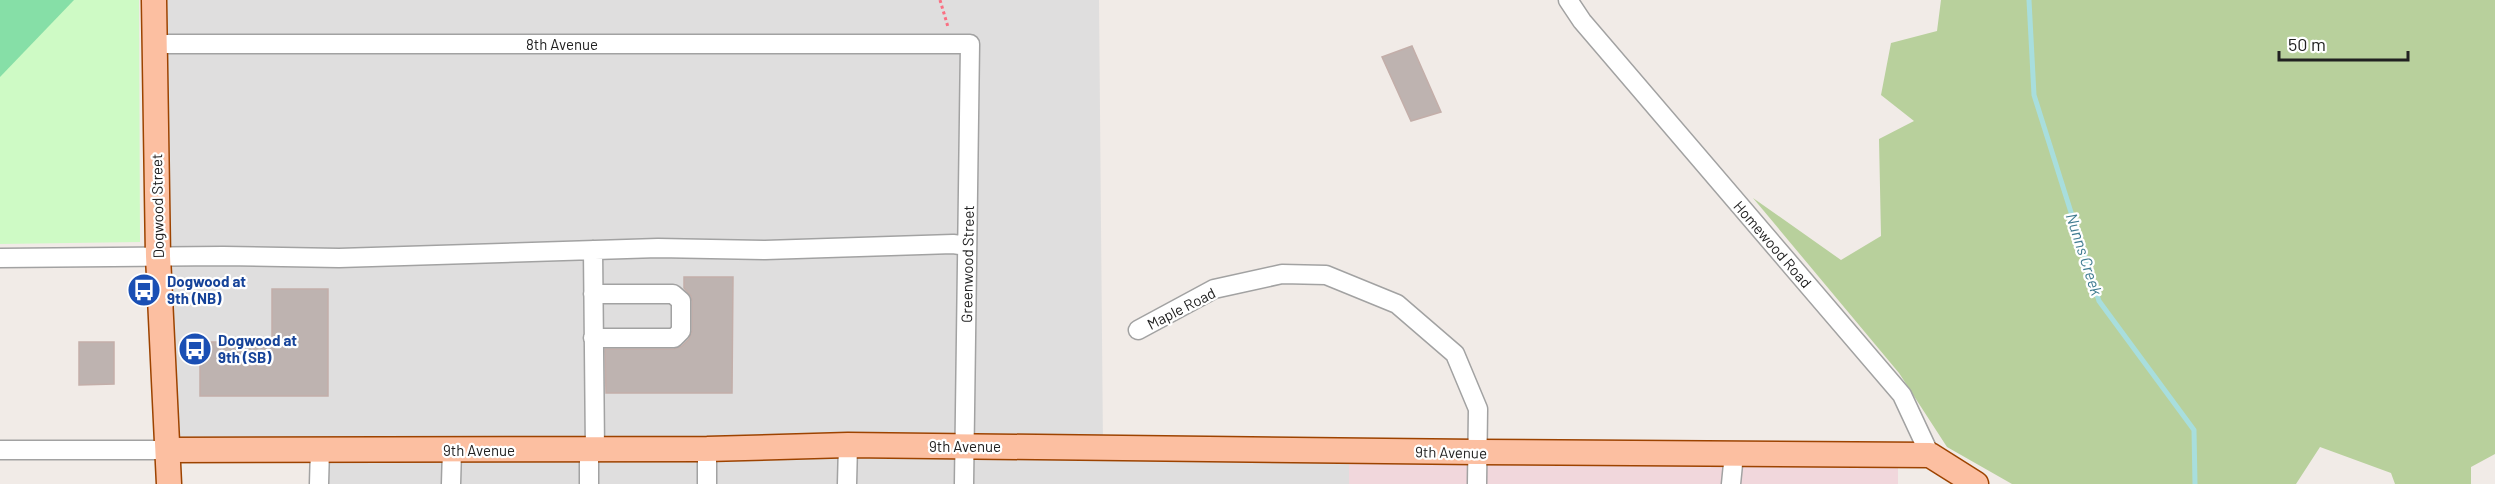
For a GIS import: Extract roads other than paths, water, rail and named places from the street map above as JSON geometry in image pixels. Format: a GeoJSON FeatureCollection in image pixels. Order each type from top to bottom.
{"type":"FeatureCollection","features":[{"type":"Feature","properties":{"kind":"main road","name":"Dogwood Street"},"geometry":{"type":"LineString","coordinates":[[154,0],[158,256],[169,484]]}},
{"type":"Feature","properties":{"kind":"main road","name":"9th Avenue"},"geometry":{"type":"LineString","coordinates":[[168,450],[592,450],[848,445],[1930,455]]}},
{"type":"Feature","properties":{"kind":"main road"},"geometry":{"type":"LineString","coordinates":[[1930,455],[1976,484]]}},
{"type":"Feature","properties":{"kind":"street","name":"Homewood Road"},"geometry":{"type":"LineString","coordinates":[[1568,0],[1582,21],[1902,395],[1930,455]]}},
{"type":"Feature","properties":{"kind":"street","name":"8th Avenue"},"geometry":{"type":"LineString","coordinates":[[154,44],[961,44]]}},
{"type":"Feature","properties":{"kind":"street","name":"Greenwood Street"},"geometry":{"type":"LineString","coordinates":[[961,44],[967,246],[964,484]]}},
{"type":"Feature","properties":{"kind":"street"},"geometry":{"type":"LineString","coordinates":[[0,258],[158,256],[339,258],[658,248],[765,250],[953,244],[967,246]]}},
{"type":"Feature","properties":{"kind":"street"},"geometry":{"type":"LineString","coordinates":[[589,484],[592,450],[593,250]]}},
{"type":"Feature","properties":{"kind":"street","name":"Maple Road"},"geometry":{"type":"LineString","coordinates":[[1138,330],[1215,288],[1282,273],[1326,275],[1397,304],[1455,354],[1478,409],[1477,484]]}},
{"type":"Feature","properties":{"kind":"street"},"geometry":{"type":"LineString","coordinates":[[593,294],[673,294],[681,301],[681,331],[674,338],[593,338]]}},
{"type":"Feature","properties":{"kind":"street"},"geometry":{"type":"LineString","coordinates":[[847,484],[848,445]]}},
{"type":"Feature","properties":{"kind":"street"},"geometry":{"type":"LineString","coordinates":[[319,484],[320,449]]}},
{"type":"Feature","properties":{"kind":"street"},"geometry":{"type":"LineString","coordinates":[[707,484],[708,449]]}},
{"type":"Feature","properties":{"kind":"street","name":"9th Avenue"},"geometry":{"type":"LineString","coordinates":[[0,450],[168,450]]}},
{"type":"Feature","properties":{"kind":"street"},"geometry":{"type":"LineString","coordinates":[[451,484],[452,450]]}},
{"type":"Feature","properties":{"kind":"street"},"geometry":{"type":"LineString","coordinates":[[1731,484],[1734,454]]}},
{"type":"Feature","properties":{"kind":"waterway","name":"Nunns Creek"},"geometry":{"type":"LineString","coordinates":[[2029,0],[2034,95],[2099,301],[2194,430],[2195,484]]}},
{"type":"Feature","properties":{"kind":"place","name":"Dogwood at 9th (NB)"},"geometry":{"type":"Point","coordinates":[144,290]}},
{"type":"Feature","properties":{"kind":"place","name":"Dogwood at 9th (SB)"},"geometry":{"type":"Point","coordinates":[195,349]}}]}
